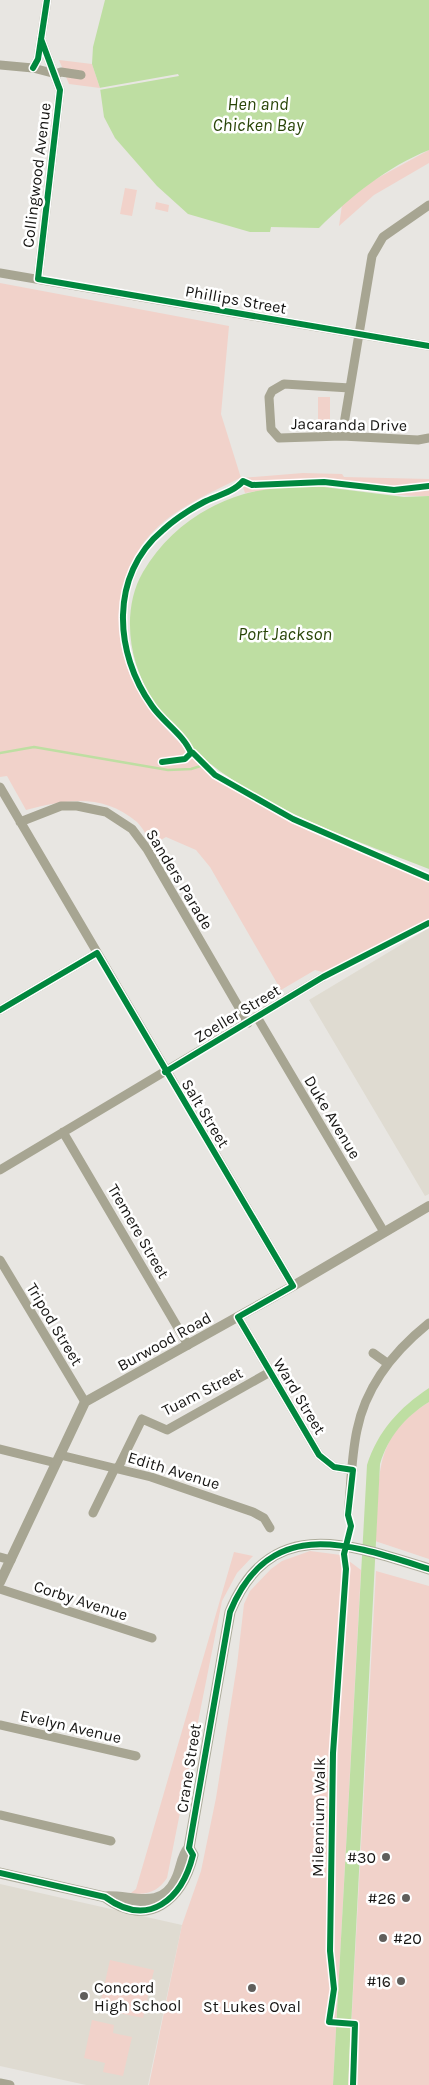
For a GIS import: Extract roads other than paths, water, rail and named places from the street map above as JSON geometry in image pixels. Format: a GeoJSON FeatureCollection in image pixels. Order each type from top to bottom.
{"type":"FeatureCollection","features":[{"type":"Feature","properties":{"kind":"main road","name":"Crane Street"},"geometry":{"type":"LineString","coordinates":[[0,1873],[106,1898],[118,1896],[149,1901],[163,1896],[176,1881],[184,1854],[189,1848],[220,1661],[230,1612],[238,1593],[261,1566],[285,1550],[321,1543],[356,1548],[429,1569]]}},
{"type":"Feature","properties":{"kind":"street"},"geometry":{"type":"LineString","coordinates":[[33,68],[38,59],[47,0]]}},
{"type":"Feature","properties":{"kind":"street","name":"Collingwood Avenue"},"geometry":{"type":"LineString","coordinates":[[38,279],[60,90],[56,74],[42,39]]}},
{"type":"Feature","properties":{"kind":"street"},"geometry":{"type":"LineString","coordinates":[[0,64],[33,68],[56,74],[61,72],[81,75]]}},
{"type":"Feature","properties":{"kind":"street"},"geometry":{"type":"LineString","coordinates":[[342,436],[372,256],[383,237],[429,205]]}},
{"type":"Feature","properties":{"kind":"street","name":"Phillips Street"},"geometry":{"type":"LineString","coordinates":[[0,273],[429,346]]}},
{"type":"Feature","properties":{"kind":"street","name":"Jacaranda Drive"},"geometry":{"type":"LineString","coordinates":[[350,388],[284,384],[272,391],[269,397],[271,429],[279,438],[342,436],[418,440],[429,438]]}},
{"type":"Feature","properties":{"kind":"street","name":"Salt Street"},"geometry":{"type":"LineString","coordinates":[[0,787],[165,1072],[293,1286]]}},
{"type":"Feature","properties":{"kind":"street","name":"Sanders Parade"},"geometry":{"type":"LineString","coordinates":[[20,822],[61,806],[77,806],[106,812],[132,829],[147,849],[248,1023]]}},
{"type":"Feature","properties":{"kind":"street"},"geometry":{"type":"LineString","coordinates":[[0,1010],[97,953]]}},
{"type":"Feature","properties":{"kind":"street","name":"Zoeller Street"},"geometry":{"type":"LineString","coordinates":[[0,1170],[323,977]]}},
{"type":"Feature","properties":{"kind":"street","name":"Duke Avenue"},"geometry":{"type":"LineString","coordinates":[[257,1017],[384,1232]]}},
{"type":"Feature","properties":{"kind":"street","name":"Tremere Street"},"geometry":{"type":"LineString","coordinates":[[63,1132],[188,1345]]}},
{"type":"Feature","properties":{"kind":"street","name":"Burwood Road"},"geometry":{"type":"LineString","coordinates":[[85,1402],[293,1286],[429,1206]]}},
{"type":"Feature","properties":{"kind":"street","name":"Tripod Street"},"geometry":{"type":"LineString","coordinates":[[0,1260],[85,1402]]}},
{"type":"Feature","properties":{"kind":"street","name":"Ward Street"},"geometry":{"type":"LineString","coordinates":[[238,1317],[319,1455],[334,1467],[353,1470]]}},
{"type":"Feature","properties":{"kind":"street"},"geometry":{"type":"LineString","coordinates":[[348,1515],[357,1430],[374,1384],[387,1363],[429,1324]]}},
{"type":"Feature","properties":{"kind":"street"},"geometry":{"type":"LineString","coordinates":[[373,1353],[387,1363]]}},
{"type":"Feature","properties":{"kind":"street","name":"Tuam Street"},"geometry":{"type":"LineString","coordinates":[[93,1513],[142,1420],[167,1430],[270,1372]]}},
{"type":"Feature","properties":{"kind":"street"},"geometry":{"type":"LineString","coordinates":[[0,1582],[85,1402]]}},
{"type":"Feature","properties":{"kind":"street","name":"Edith Avenue"},"geometry":{"type":"LineString","coordinates":[[0,1449],[116,1468],[253,1512],[264,1518],[270,1528]]}},
{"type":"Feature","properties":{"kind":"street"},"geometry":{"type":"LineString","coordinates":[[0,1557],[11,1560]]}},
{"type":"Feature","properties":{"kind":"street","name":"Corby Avenue"},"geometry":{"type":"LineString","coordinates":[[0,1589],[152,1638]]}},
{"type":"Feature","properties":{"kind":"street","name":"Evelyn Avenue"},"geometry":{"type":"LineString","coordinates":[[0,1725],[136,1756]]}},
{"type":"Feature","properties":{"kind":"street"},"geometry":{"type":"LineString","coordinates":[[0,1815],[111,1841]]}},
{"type":"Feature","properties":{"kind":"street"},"geometry":{"type":"LineString","coordinates":[[0,2083],[10,2085]]}},
{"type":"Feature","properties":{"kind":"water","name":"Hen and Chicken Bay"},"geometry":{"type":"Polygon","coordinates":[[[105,0],[429,0],[429,150],[399,165],[370,183],[319,228],[271,227],[270,232],[250,232],[188,214],[157,186],[115,138],[104,117],[100,88],[92,64],[93,47],[105,0]]]}},
{"type":"Feature","properties":{"kind":"water","name":"Port Jackson"},"geometry":{"type":"Polygon","coordinates":[[[285,487],[324,487],[404,497],[429,496],[429,869],[301,817],[258,795],[218,770],[184,740],[156,705],[136,664],[131,641],[131,605],[143,572],[162,545],[186,523],[213,506],[249,493],[285,487]]]}},
{"type":"Feature","properties":{"kind":"water"},"geometry":{"type":"Polygon","coordinates":[[[429,1388],[429,1402],[412,1414],[398,1428],[383,1454],[380,1464],[348,2085],[333,2085],[367,1465],[377,1441],[391,1421],[408,1404],[429,1388]]]}},
{"type":"Feature","properties":{"kind":"waterway"},"geometry":{"type":"LineString","coordinates":[[0,753],[34,747],[168,770],[191,769],[210,763]]}},
{"type":"Feature","properties":{"kind":"place","name":"#30"},"geometry":{"type":"Point","coordinates":[386,1857]}},
{"type":"Feature","properties":{"kind":"place","name":"#26"},"geometry":{"type":"Point","coordinates":[406,1898]}},
{"type":"Feature","properties":{"kind":"place","name":"#20"},"geometry":{"type":"Point","coordinates":[383,1938]}},
{"type":"Feature","properties":{"kind":"place","name":"#16"},"geometry":{"type":"Point","coordinates":[401,1981]}},
{"type":"Feature","properties":{"kind":"place","name":"St Lukes Oval"},"geometry":{"type":"Point","coordinates":[252,1988]}},
{"type":"Feature","properties":{"kind":"place","name":"Concord High School"},"geometry":{"type":"Point","coordinates":[84,1996]}}]}
